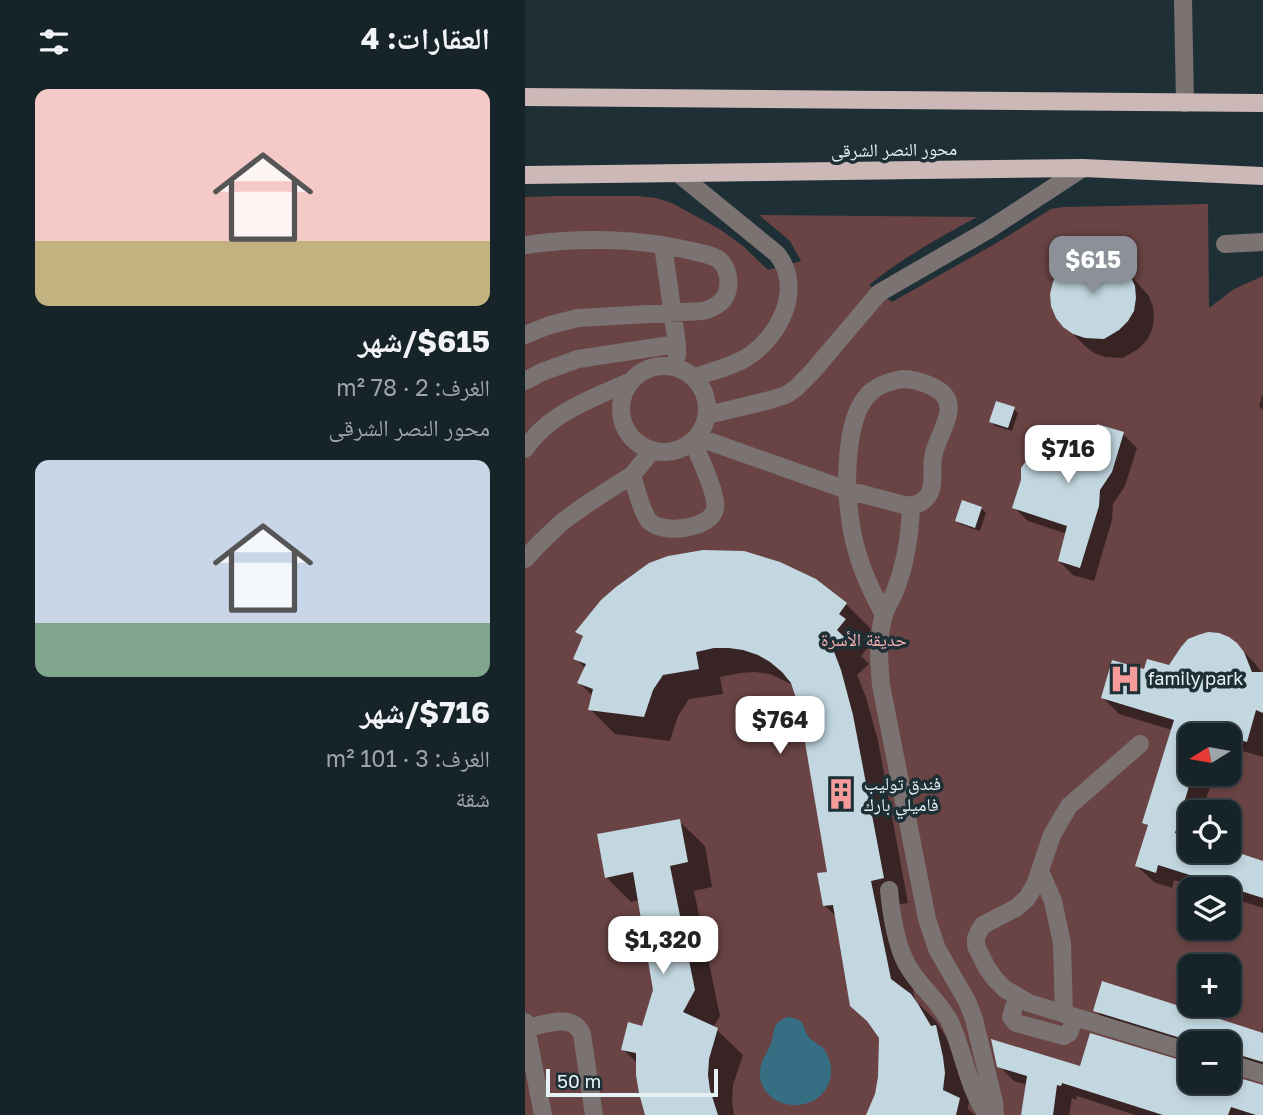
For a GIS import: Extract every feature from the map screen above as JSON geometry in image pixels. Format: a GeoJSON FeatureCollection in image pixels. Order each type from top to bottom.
{"type":"FeatureCollection","features":[{"type":"Feature","properties":{"kind":"main road"},"geometry":{"type":"LineString","coordinates":[[525,97],[1263,103]]}},
{"type":"Feature","properties":{"kind":"main road","name":"محور النصر الشرقى"},"geometry":{"type":"LineString","coordinates":[[525,175],[1083,168],[1263,176]]}},
{"type":"Feature","properties":{"kind":"lane"},"geometry":{"type":"LineString","coordinates":[[1183,0],[1185,103]]}},
{"type":"Feature","properties":{"kind":"lane"},"geometry":{"type":"LineString","coordinates":[[708,415],[786,395],[812,372],[879,293],[943,258],[1083,168]]}},
{"type":"Feature","properties":{"kind":"lane"},"geometry":{"type":"LineString","coordinates":[[679,174],[777,254],[786,265],[789,291],[786,310],[779,324],[758,348],[748,357],[733,364],[695,377]]}},
{"type":"Feature","properties":{"kind":"lane"},"geometry":{"type":"LineString","coordinates":[[525,245],[606,240],[663,246],[709,254],[725,266],[729,275],[726,295],[712,309],[578,318],[525,335]]}},
{"type":"Feature","properties":{"kind":"lane"},"geometry":{"type":"LineString","coordinates":[[1225,244],[1263,242]]}},
{"type":"Feature","properties":{"kind":"lane"},"geometry":{"type":"LineString","coordinates":[[663,246],[677,344],[676,366]]}},
{"type":"Feature","properties":{"kind":"lane"},"geometry":{"type":"LineString","coordinates":[[525,381],[578,359],[677,344]]}},
{"type":"Feature","properties":{"kind":"lane"},"geometry":{"type":"LineString","coordinates":[[525,449],[536,433],[559,415],[631,380],[640,372],[664,365],[676,366],[695,377],[703,388],[708,401],[708,415],[695,440],[674,452],[652,451],[632,438],[621,415],[624,391],[631,380]]}},
{"type":"Feature","properties":{"kind":"lane"},"geometry":{"type":"LineString","coordinates":[[695,440],[847,490],[911,506],[927,498],[931,490],[934,453],[949,409],[944,394],[913,379],[902,379],[871,392],[858,411],[849,450],[847,490],[851,522],[857,555],[884,615]]}},
{"type":"Feature","properties":{"kind":"lane"},"geometry":{"type":"LineString","coordinates":[[632,475],[645,515],[657,527],[674,529],[709,519],[714,513],[715,499],[695,440]]}},
{"type":"Feature","properties":{"kind":"lane"},"geometry":{"type":"LineString","coordinates":[[525,559],[562,522],[632,475],[652,451]]}},
{"type":"Feature","properties":{"kind":"lane"},"geometry":{"type":"LineString","coordinates":[[911,506],[905,562],[884,615],[879,650],[881,685],[923,904],[937,949],[967,1001],[974,1019],[995,1115]]}},
{"type":"Feature","properties":{"kind":"lane"},"geometry":{"type":"LineString","coordinates":[[1140,744],[1069,806],[1052,835],[1035,885],[1027,898],[1016,908],[983,925],[976,938],[979,953],[987,968],[1005,989],[1017,997],[1178,1048]]}},
{"type":"Feature","properties":{"kind":"lane"},"geometry":{"type":"LineString","coordinates":[[1040,871],[1053,901],[1062,943],[1069,1015]]}},
{"type":"Feature","properties":{"kind":"lane"},"geometry":{"type":"LineString","coordinates":[[889,890],[892,914],[903,955],[910,970],[950,1022],[980,1104],[989,1115]]}},
{"type":"Feature","properties":{"kind":"lane"},"geometry":{"type":"LineString","coordinates":[[543,1115],[526,1034],[566,1021],[580,1028],[594,1115]]}},
{"type":"Feature","properties":{"kind":"lane"},"geometry":{"type":"LineString","coordinates":[[1241,1067],[1263,1073]]}},
{"type":"Feature","properties":{"kind":"green space","name":"حديقة الأسرة"},"geometry":{"type":"Polygon","coordinates":[[[525,197],[656,198],[672,203],[721,230],[768,270],[801,261],[790,241],[759,215],[977,217],[908,257],[869,285],[892,302],[1051,209],[1208,204],[1209,308],[1234,289],[1263,276],[1263,1115],[525,1115],[525,197]]]}},
{"type":"Feature","properties":{"kind":"water"},"geometry":{"type":"Polygon","coordinates":[[[788,1017],[801,1022],[809,1037],[825,1051],[831,1067],[831,1077],[820,1096],[800,1105],[779,1102],[770,1096],[763,1087],[760,1076],[761,1064],[776,1025],[788,1017]]]}},
{"type":"Feature","properties":{"kind":"building"},"geometry":{"type":"Polygon","coordinates":[[[1089,253],[1113,258],[1123,265],[1135,286],[1134,311],[1119,330],[1104,339],[1073,334],[1063,327],[1051,306],[1050,294],[1058,271],[1077,256],[1089,253]]]}},
{"type":"Feature","properties":{"kind":"building"},"geometry":{"type":"Polygon","coordinates":[[[996,401],[1015,407],[1008,428],[989,422],[996,401]]]}},
{"type":"Feature","properties":{"kind":"building"},"geometry":{"type":"Polygon","coordinates":[[[1097,424],[1124,432],[1112,472],[1100,490],[1099,506],[1080,568],[1058,561],[1067,526],[1012,508],[1021,480],[1021,468],[1029,457],[1035,430],[1090,448],[1097,424]]]}},
{"type":"Feature","properties":{"kind":"building"},"geometry":{"type":"Polygon","coordinates":[[[962,500],[982,507],[975,528],[955,521],[962,500]]]}},
{"type":"Feature","properties":{"kind":"building","name":"فندق توليب فاميلي بارك"},"geometry":{"type":"Polygon","coordinates":[[[703,550],[744,551],[780,562],[816,579],[847,603],[839,614],[846,619],[837,630],[845,638],[833,649],[853,715],[884,878],[871,881],[891,979],[911,994],[931,1026],[936,1025],[945,1073],[943,1090],[960,1098],[956,1115],[866,1115],[875,1094],[878,1077],[879,1038],[867,1021],[850,1006],[833,905],[823,906],[817,873],[827,872],[799,707],[791,683],[782,672],[758,655],[743,650],[714,648],[696,652],[699,669],[663,675],[653,690],[644,717],[588,710],[593,689],[577,683],[586,664],[573,659],[583,636],[575,632],[601,600],[649,563],[668,556],[703,550]]]}},
{"type":"Feature","properties":{"kind":"building"},"geometry":{"type":"Polygon","coordinates":[[[1208,632],[1219,633],[1237,643],[1252,672],[1263,672],[1263,713],[1256,710],[1247,742],[1241,740],[1241,723],[1178,723],[1178,786],[1189,786],[1185,800],[1178,800],[1175,833],[1178,834],[1178,863],[1241,863],[1241,854],[1263,861],[1263,898],[1241,891],[1241,877],[1196,877],[1158,865],[1156,873],[1135,866],[1148,825],[1142,823],[1174,720],[1101,698],[1112,660],[1144,669],[1147,659],[1169,665],[1188,639],[1208,632]]]}},
{"type":"Feature","properties":{"kind":"building"},"geometry":{"type":"Polygon","coordinates":[[[680,819],[688,862],[670,866],[695,990],[683,1012],[718,1028],[709,1059],[708,1075],[718,1115],[645,1115],[636,1075],[636,1053],[621,1050],[628,1022],[642,1026],[653,990],[633,872],[605,878],[597,834],[680,819]]]}},
{"type":"Feature","properties":{"kind":"building"},"geometry":{"type":"Polygon","coordinates":[[[1102,981],[1178,1006],[1178,1017],[1213,1017],[1263,1033],[1263,1062],[1241,1056],[1241,1031],[1178,1031],[1178,1037],[1093,1011],[1102,981]]]}},
{"type":"Feature","properties":{"kind":"building"},"geometry":{"type":"Polygon","coordinates":[[[1090,1033],[1178,1059],[1178,1094],[1241,1094],[1241,1079],[1263,1085],[1263,1115],[1231,1107],[1228,1115],[1163,1115],[1062,1083],[1061,1086],[1057,1085],[1053,1115],[1021,1115],[1027,1076],[997,1067],[991,1039],[1080,1066],[1090,1033]]]}},
{"type":"Feature","properties":{"kind":"place","name":"family park"},"geometry":{"type":"Point","coordinates":[1125,679]}},
{"type":"Feature","properties":{"kind":"place","name":"فندق توليب فاميلي بارك"},"geometry":{"type":"Point","coordinates":[841,794]}}]}
